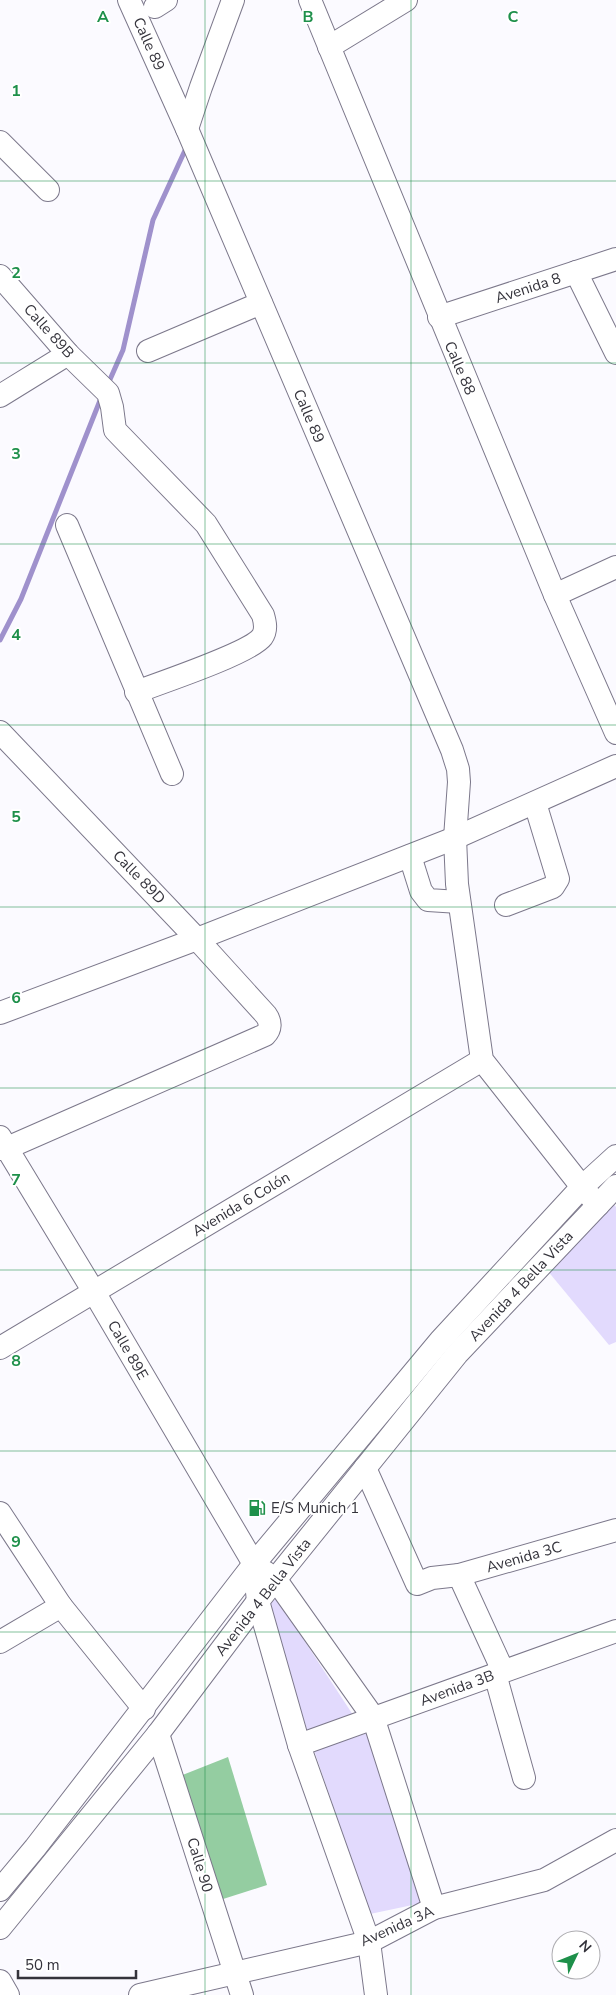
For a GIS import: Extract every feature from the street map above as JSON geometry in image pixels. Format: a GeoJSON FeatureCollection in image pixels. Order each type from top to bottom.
{"type":"FeatureCollection","features":[{"type":"Feature","properties":{"kind":"street","name":"Calle 89"},"geometry":{"type":"LineString","coordinates":[[129,0],[187,129],[452,750],[458,769],[459,782],[455,838],[459,902],[482,1060]]}},
{"type":"Feature","properties":{"kind":"street"},"geometry":{"type":"LineString","coordinates":[[187,129],[234,0]]}},
{"type":"Feature","properties":{"kind":"street","name":"Calle 88"},"geometry":{"type":"LineString","coordinates":[[310,0],[555,595],[616,733]]}},
{"type":"Feature","properties":{"kind":"street"},"geometry":{"type":"LineString","coordinates":[[329,47],[406,0]]}},
{"type":"Feature","properties":{"kind":"street"},"geometry":{"type":"LineString","coordinates":[[0,142],[48,190]]}},
{"type":"Feature","properties":{"kind":"street","name":"Avenida 8"},"geometry":{"type":"LineString","coordinates":[[439,317],[616,259]]}},
{"type":"Feature","properties":{"kind":"street"},"geometry":{"type":"LineString","coordinates":[[576,272],[616,354]]}},
{"type":"Feature","properties":{"kind":"street","name":"Calle 89B"},"geometry":{"type":"LineString","coordinates":[[0,276],[68,354],[101,384],[108,393],[112,406],[115,430],[206,524],[263,614],[266,625],[264,635],[248,649],[136,692]]}},
{"type":"Feature","properties":{"kind":"street"},"geometry":{"type":"LineString","coordinates":[[148,351],[261,303]]}},
{"type":"Feature","properties":{"kind":"street"},"geometry":{"type":"LineString","coordinates":[[0,396],[68,354]]}},
{"type":"Feature","properties":{"kind":"street"},"geometry":{"type":"LineString","coordinates":[[67,526],[172,774]]}},
{"type":"Feature","properties":{"kind":"street"},"geometry":{"type":"LineString","coordinates":[[555,595],[616,567]]}},
{"type":"Feature","properties":{"kind":"street","name":"Calle 89D"},"geometry":{"type":"LineString","coordinates":[[0,732],[266,1014],[270,1026],[269,1031],[265,1035],[2,1145]]}},
{"type":"Feature","properties":{"kind":"street"},"geometry":{"type":"LineString","coordinates":[[1,1011],[197,939],[410,856],[455,838],[616,766]]}},
{"type":"Feature","properties":{"kind":"street"},"geometry":{"type":"LineString","coordinates":[[506,905],[553,887],[558,879],[534,803]]}},
{"type":"Feature","properties":{"kind":"street"},"geometry":{"type":"LineString","coordinates":[[410,856],[422,891],[428,900],[459,902]]}},
{"type":"Feature","properties":{"kind":"street"},"geometry":{"type":"LineString","coordinates":[[482,1060],[598,1205]]}},
{"type":"Feature","properties":{"kind":"street","name":"Avenida 6 Colón"},"geometry":{"type":"LineString","coordinates":[[0,1348],[482,1060]]}},
{"type":"Feature","properties":{"kind":"street","name":"Calle 89E"},"geometry":{"type":"LineString","coordinates":[[2,1145],[94,1292],[254,1564]]}},
{"type":"Feature","properties":{"kind":"street","name":"Avenida 4 Bella Vista"},"geometry":{"type":"LineString","coordinates":[[0,1890],[36,1848],[254,1564],[440,1341],[582,1187],[612,1169]]}},
{"type":"Feature","properties":{"kind":"street","name":"Avenida 4 Bella Vista"},"geometry":{"type":"LineString","coordinates":[[0,1928],[158,1734],[258,1601],[457,1354],[616,1186]]}},
{"type":"Feature","properties":{"kind":"street","name":"Avenida 3C"},"geometry":{"type":"LineString","coordinates":[[365,1468],[416,1584],[432,1578],[459,1575],[616,1530]]}},
{"type":"Feature","properties":{"kind":"street"},"geometry":{"type":"LineString","coordinates":[[0,1513],[61,1606],[144,1708]]}},
{"type":"Feature","properties":{"kind":"street"},"geometry":{"type":"LineString","coordinates":[[254,1564],[276,1580],[373,1718],[434,1908]]}},
{"type":"Feature","properties":{"kind":"street"},"geometry":{"type":"LineString","coordinates":[[254,1564],[258,1601],[299,1745],[369,1942],[376,1995]]}},
{"type":"Feature","properties":{"kind":"street"},"geometry":{"type":"LineString","coordinates":[[459,1575],[499,1672],[524,1778]]}},
{"type":"Feature","properties":{"kind":"street"},"geometry":{"type":"LineString","coordinates":[[0,1642],[61,1606]]}},
{"type":"Feature","properties":{"kind":"street","name":"Avenida 3B"},"geometry":{"type":"LineString","coordinates":[[299,1745],[616,1631]]}},
{"type":"Feature","properties":{"kind":"street","name":"Calle 90"},"geometry":{"type":"LineString","coordinates":[[158,1734],[242,1995]]}},
{"type":"Feature","properties":{"kind":"street","name":"Avenida 3A"},"geometry":{"type":"LineString","coordinates":[[140,1995],[369,1942],[434,1908],[544,1880],[616,1840]]}},
{"type":"Feature","properties":{"kind":"street"},"geometry":{"type":"LineString","coordinates":[[0,1980],[8,1995]]}},
{"type":"Feature","properties":{"kind":"shaded area"},"geometry":{"type":"Polygon","coordinates":[[[611,1201],[616,1207],[616,1342],[609,1345],[542,1264],[611,1201]]]}},
{"type":"Feature","properties":{"kind":"shaded area"},"geometry":{"type":"Polygon","coordinates":[[[277,1599],[353,1715],[307,1730],[268,1603],[277,1599]]]}},
{"type":"Feature","properties":{"kind":"shaded area"},"geometry":{"type":"Polygon","coordinates":[[[368,1733],[422,1903],[370,1914],[314,1750],[368,1733]]]}},
{"type":"Feature","properties":{"kind":"building"},"geometry":{"type":"Polygon","coordinates":[[[228,1757],[267,1885],[220,1900],[180,1776],[228,1757]]]}},
{"type":"Feature","properties":{"kind":"waterway"},"geometry":{"type":"LineString","coordinates":[[108,384],[123,350],[153,220],[187,146]]}},
{"type":"Feature","properties":{"kind":"waterway"},"geometry":{"type":"LineString","coordinates":[[0,640],[21,599],[101,398]]}},
{"type":"Feature","properties":{"kind":"place","name":"E/S Munich 1"},"geometry":{"type":"Point","coordinates":[257,1508]}}]}
